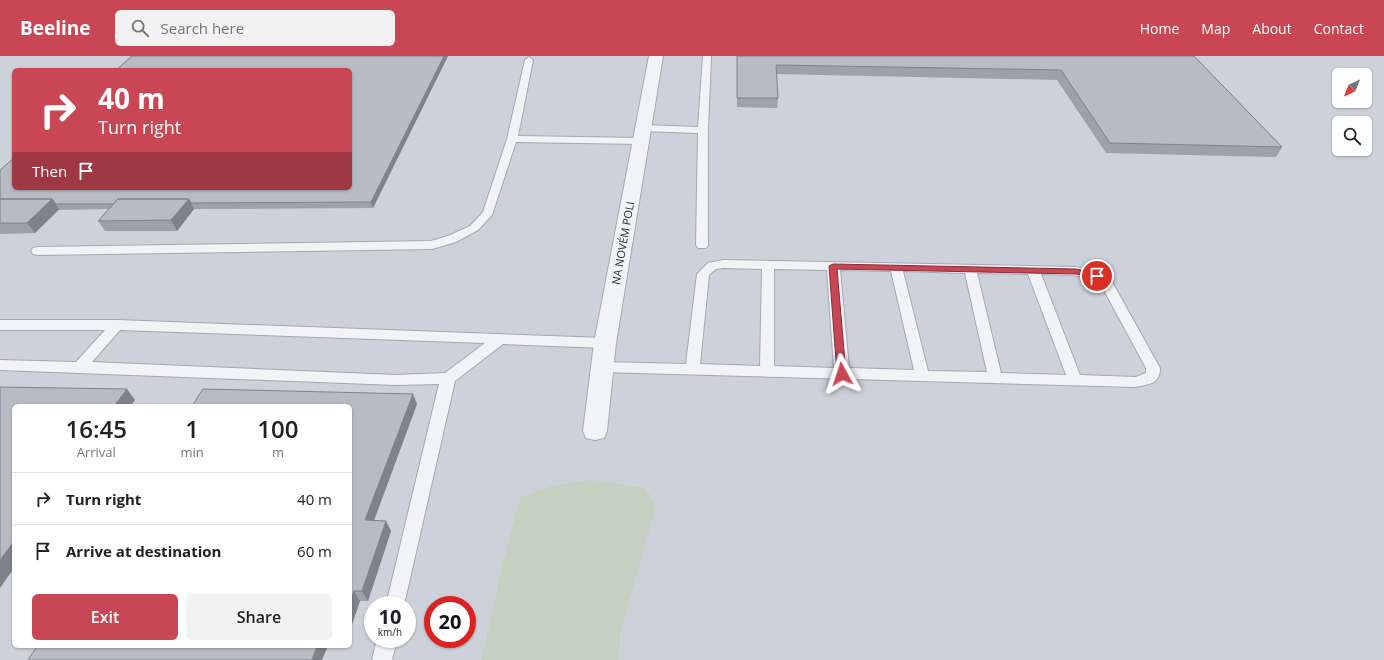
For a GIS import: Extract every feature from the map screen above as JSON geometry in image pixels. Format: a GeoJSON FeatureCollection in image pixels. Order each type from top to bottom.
{"type":"FeatureCollection","features":[{"type":"Feature","properties":{"kind":"street","name":"NA NOVÉM POLI"},"geometry":{"type":"LineString","coordinates":[[595,431],[605,343],[656,56]]}},
{"type":"Feature","properties":{"kind":"lane"},"geometry":{"type":"LineString","coordinates":[[702,245],[703,130],[707,56]]}},
{"type":"Feature","properties":{"kind":"lane"},"geometry":{"type":"LineString","coordinates":[[37,251],[432,245],[452,239],[474,228],[488,213],[512,138],[529,60]]}},
{"type":"Feature","properties":{"kind":"lane"},"geometry":{"type":"LineString","coordinates":[[512,138],[642,135],[703,130]]}},
{"type":"Feature","properties":{"kind":"lane"},"geometry":{"type":"LineString","coordinates":[[602,367],[1136,382],[1147,379],[1153,375],[1153,368],[1104,280],[1084,272],[723,264],[712,266],[702,274],[692,369]]}},
{"type":"Feature","properties":{"kind":"lane"},"geometry":{"type":"LineString","coordinates":[[767,372],[768,265]]}},
{"type":"Feature","properties":{"kind":"lane"},"geometry":{"type":"LineString","coordinates":[[833,266],[842,374]]}},
{"type":"Feature","properties":{"kind":"lane"},"geometry":{"type":"LineString","coordinates":[[896,268],[922,376]]}},
{"type":"Feature","properties":{"kind":"lane"},"geometry":{"type":"LineString","coordinates":[[970,269],[996,378]]}},
{"type":"Feature","properties":{"kind":"lane"},"geometry":{"type":"LineString","coordinates":[[1034,270],[1075,380]]}},
{"type":"Feature","properties":{"kind":"lane"},"geometry":{"type":"LineString","coordinates":[[0,325],[117,325],[605,343]]}},
{"type":"Feature","properties":{"kind":"lane"},"geometry":{"type":"LineString","coordinates":[[80,367],[117,325]]}},
{"type":"Feature","properties":{"kind":"lane"},"geometry":{"type":"LineString","coordinates":[[0,365],[396,380],[448,378],[499,340]]}},
{"type":"Feature","properties":{"kind":"lane"},"geometry":{"type":"LineString","coordinates":[[397,596],[448,378]]}},
{"type":"Feature","properties":{"kind":"lane"},"geometry":{"type":"LineString","coordinates":[[382,660],[384,648]]}},
{"type":"Feature","properties":{"kind":"shaded area"},"geometry":{"type":"Polygon","coordinates":[[[0,56],[1384,56],[1384,660],[619,660],[621,631],[520,497],[504,558],[481,660],[0,660],[0,56]]]}},
{"type":"Feature","properties":{"kind":"green space"},"geometry":{"type":"Polygon","coordinates":[[[591,480],[645,488],[656,505],[621,631],[619,660],[481,660],[504,558],[520,497],[555,485],[591,480]]]}},
{"type":"Feature","properties":{"kind":"building"},"geometry":{"type":"Polygon","coordinates":[[[132,56],[444,56],[371,202],[191,203],[189,199],[118,199],[113,204],[56,204],[52,199],[0,199],[0,170],[12,160],[12,190],[352,190],[352,68],[118,68],[132,56]]]}},
{"type":"Feature","properties":{"kind":"building"},"geometry":{"type":"Polygon","coordinates":[[[737,56],[1194,56],[1282,147],[1110,143],[1061,70],[776,65],[778,98],[737,98],[737,56]]]}},
{"type":"Feature","properties":{"kind":"building"},"geometry":{"type":"Polygon","coordinates":[[[0,199],[52,199],[27,223],[0,223],[0,199]]]}},
{"type":"Feature","properties":{"kind":"building"},"geometry":{"type":"Polygon","coordinates":[[[118,199],[189,199],[171,220],[98,221],[118,199]]]}},
{"type":"Feature","properties":{"kind":"building"},"geometry":{"type":"Polygon","coordinates":[[[0,387],[127,389],[116,404],[12,404],[12,544],[0,560],[0,387]]]}},
{"type":"Feature","properties":{"kind":"building"},"geometry":{"type":"Polygon","coordinates":[[[203,389],[413,394],[365,520],[386,521],[362,591],[354,591],[352,596],[352,404],[193,404],[203,389]]]}},
{"type":"Feature","properties":{"kind":"building"},"geometry":{"type":"Polygon","coordinates":[[[36,648],[316,648],[312,660],[28,660],[36,648]]]}},
{"type":"Feature","properties":{"kind":"route"},"geometry":{"type":"LineString","coordinates":[[842,374],[833,266],[1076,271],[1097,276]]}}]}
